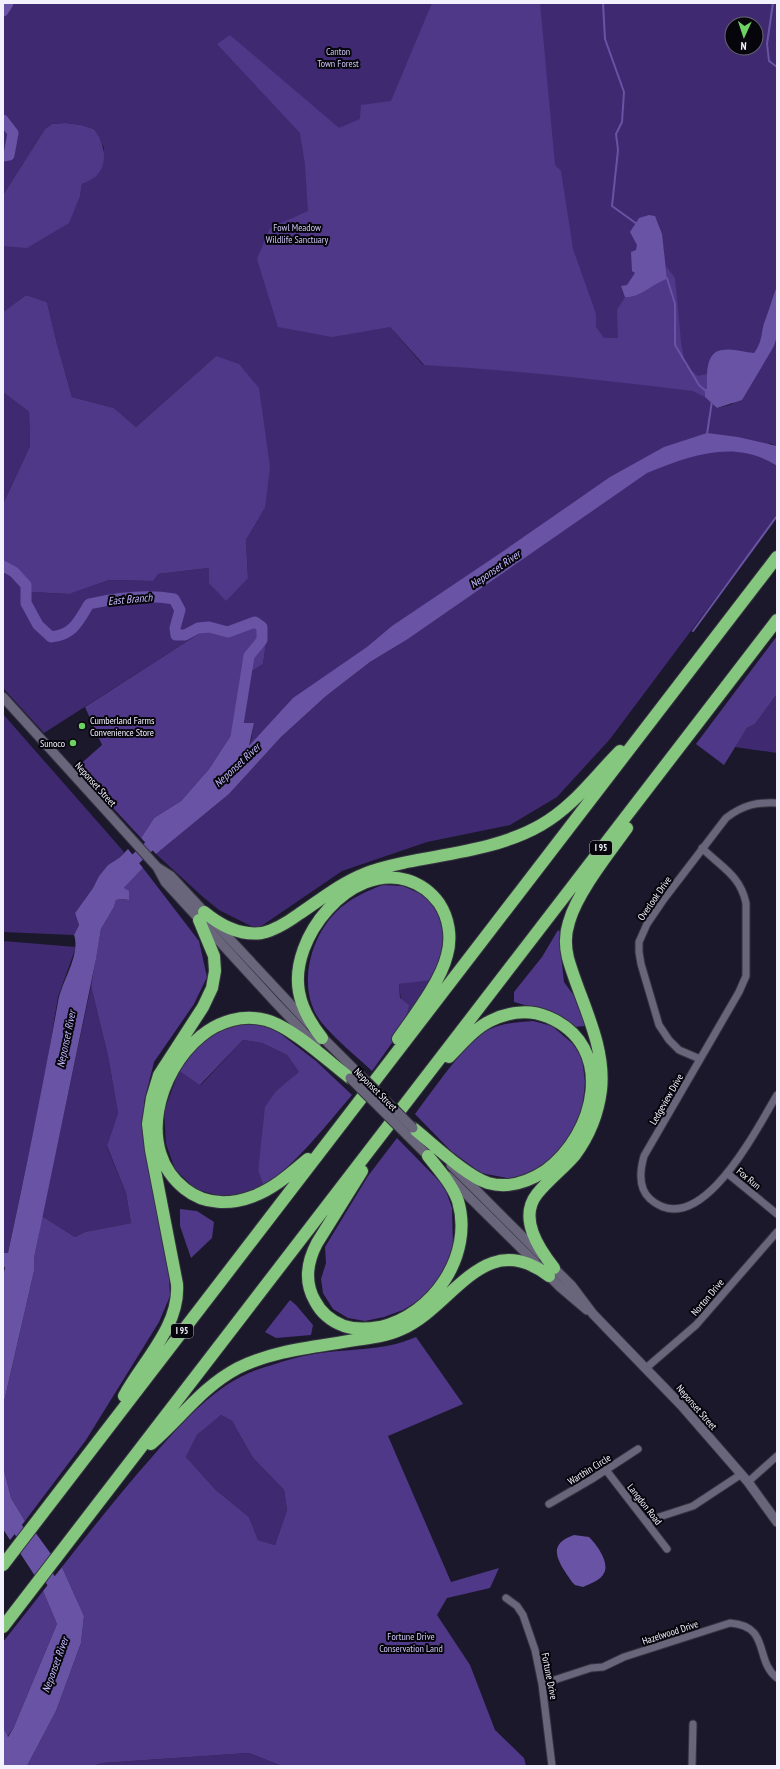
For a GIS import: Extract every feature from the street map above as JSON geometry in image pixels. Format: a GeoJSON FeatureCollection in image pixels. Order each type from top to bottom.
{"type":"FeatureCollection","features":[{"type":"Feature","properties":{"kind":"highway","name":"I 95"},"geometry":{"type":"LineString","coordinates":[[6,1561],[777,558]]}},
{"type":"Feature","properties":{"kind":"highway","name":"I 95"},"geometry":{"type":"LineString","coordinates":[[3,1627],[777,620]]}},
{"type":"Feature","properties":{"kind":"highway"},"geometry":{"type":"LineString","coordinates":[[202,916],[235,931],[250,933],[267,932],[280,927],[344,884],[365,874],[384,867],[495,843],[522,834],[548,821],[568,806],[654,718]]}},
{"type":"Feature","properties":{"kind":"highway"},"geometry":{"type":"LineString","coordinates":[[552,1272],[534,1237],[530,1221],[531,1206],[538,1193],[571,1159],[587,1137],[598,1107],[602,1081],[601,1062],[596,1042],[567,954],[566,938],[568,926],[578,901],[630,822],[654,780]]}},
{"type":"Feature","properties":{"kind":"highway"},"geometry":{"type":"LineString","coordinates":[[322,1038],[313,1026],[304,1009],[299,992],[298,981],[299,966],[303,950],[317,923],[343,896],[372,881],[387,878],[400,878],[424,888],[436,900],[445,916],[449,933],[447,957],[432,987],[387,1055],[374,1083]]}},
{"type":"Feature","properties":{"kind":"highway"},"geometry":{"type":"LineString","coordinates":[[107,1430],[127,1391],[169,1324],[176,1304],[177,1284],[150,1145],[149,1119],[152,1098],[159,1075],[204,1007],[212,988],[215,972],[214,956],[202,916]]}},
{"type":"Feature","properties":{"kind":"highway"},"geometry":{"type":"LineString","coordinates":[[410,1131],[479,1179],[499,1185],[519,1184],[544,1171],[556,1162],[568,1148],[577,1135],[586,1117],[592,1082],[591,1070],[586,1054],[573,1033],[552,1019],[541,1014],[527,1012],[506,1015],[485,1024],[426,1077]]}},
{"type":"Feature","properties":{"kind":"highway"},"geometry":{"type":"LineString","coordinates":[[328,1143],[292,1173],[263,1193],[233,1202],[209,1201],[194,1196],[181,1186],[172,1177],[164,1163],[159,1148],[158,1136],[158,1117],[161,1098],[175,1066],[193,1043],[218,1025],[243,1018],[261,1019],[281,1025],[353,1075]]}},
{"type":"Feature","properties":{"kind":"highway"},"geometry":{"type":"LineString","coordinates":[[378,1140],[363,1170],[317,1243],[311,1256],[308,1268],[308,1284],[316,1304],[330,1319],[347,1327],[359,1329],[371,1328],[403,1319],[421,1307],[433,1296],[452,1268],[460,1240],[461,1220],[459,1207],[450,1185],[428,1156]]}},
{"type":"Feature","properties":{"kind":"highway"},"geometry":{"type":"LineString","coordinates":[[131,1461],[160,1436],[220,1378],[244,1366],[282,1353],[376,1337],[403,1329],[425,1316],[474,1272],[489,1264],[504,1261],[520,1262],[552,1272]]}},
{"type":"Feature","properties":{"kind":"main road","name":"Neponset Street"},"geometry":{"type":"LineString","coordinates":[[3,698],[157,868],[171,876],[202,916],[281,1009],[353,1075],[552,1272]]}},
{"type":"Feature","properties":{"kind":"main road","name":"Neponset Street"},"geometry":{"type":"LineString","coordinates":[[202,916],[322,1038],[353,1075]]}},
{"type":"Feature","properties":{"kind":"main road","name":"Neponset Street"},"geometry":{"type":"LineString","coordinates":[[410,1131],[428,1156],[552,1272],[572,1286],[593,1314],[690,1414],[740,1475],[748,1482],[777,1522]]}},
{"type":"Feature","properties":{"kind":"street","name":"Overlook Drive"},"geometry":{"type":"LineString","coordinates":[[700,1059],[679,1050],[669,1040],[660,1025],[639,952],[640,942],[646,924],[726,818],[737,809],[747,805],[759,802],[777,803]]}},
{"type":"Feature","properties":{"kind":"street","name":"Ledgeview Drive"},"geometry":{"type":"LineString","coordinates":[[702,848],[732,874],[744,894],[746,903],[746,976],[740,992],[644,1156],[641,1168],[643,1188],[647,1196],[655,1204],[664,1207],[681,1209],[693,1205],[708,1194],[727,1173],[749,1141],[777,1094]]}},
{"type":"Feature","properties":{"kind":"street","name":"Fox Run"},"geometry":{"type":"LineString","coordinates":[[727,1173],[777,1214]]}},
{"type":"Feature","properties":{"kind":"street","name":"Norton Drive"},"geometry":{"type":"LineString","coordinates":[[646,1368],[696,1325],[777,1232]]}},
{"type":"Feature","properties":{"kind":"street","name":"Warthin Circle"},"geometry":{"type":"LineString","coordinates":[[549,1504],[638,1449]]}},
{"type":"Feature","properties":{"kind":"street"},"geometry":{"type":"LineString","coordinates":[[748,1482],[777,1456]]}},
{"type":"Feature","properties":{"kind":"street","name":"Langdon Road"},"geometry":{"type":"LineString","coordinates":[[606,1470],[667,1549]]}},
{"type":"Feature","properties":{"kind":"street"},"geometry":{"type":"LineString","coordinates":[[647,1523],[656,1518],[693,1506],[740,1475]]}},
{"type":"Feature","properties":{"kind":"street","name":"Fortune Drive"},"geometry":{"type":"LineString","coordinates":[[506,1598],[516,1606],[523,1615],[529,1629],[542,1684],[552,1766]]}},
{"type":"Feature","properties":{"kind":"street","name":"Hazelwood Drive"},"geometry":{"type":"LineString","coordinates":[[542,1684],[591,1668],[603,1667],[624,1658],[730,1624],[741,1624],[749,1628],[755,1634],[761,1644],[767,1665],[777,1678]]}},
{"type":"Feature","properties":{"kind":"street"},"geometry":{"type":"LineString","coordinates":[[692,1766],[693,1724]]}},
{"type":"Feature","properties":{"kind":"green space"},"geometry":{"type":"Polygon","coordinates":[[[3,3],[777,3],[777,446],[769,443],[773,464],[777,466],[777,516],[610,739],[557,797],[510,825],[427,842],[342,871],[257,929],[219,910],[156,854],[229,794],[281,737],[326,696],[370,662],[408,639],[586,515],[584,506],[389,640],[244,758],[251,740],[254,723],[239,723],[246,675],[263,664],[266,643],[259,642],[260,635],[253,626],[220,634],[203,631],[44,733],[3,688],[3,570],[20,575],[33,592],[68,594],[109,580],[152,581],[158,574],[209,568],[248,578],[246,540],[265,508],[216,356],[136,427],[114,408],[72,397],[47,302],[26,295],[3,312],[3,245],[80,196],[82,184],[98,174],[104,148],[94,129],[81,125],[65,123],[52,124],[45,129],[3,195],[3,3]],[[582,282],[390,327],[423,365],[582,282]],[[728,382],[712,403],[717,408],[733,404],[728,382]]]}},
{"type":"Feature","properties":{"kind":"green space","name":"Fowl Meadow Wildlife Sanctuary"},"geometry":{"type":"Polygon","coordinates":[[[432,3],[540,3],[555,165],[561,171],[573,249],[596,314],[596,327],[604,338],[618,338],[617,310],[625,297],[631,297],[641,293],[667,279],[666,266],[675,278],[681,342],[685,365],[698,376],[707,374],[707,388],[705,390],[705,397],[693,391],[626,383],[424,365],[390,327],[332,337],[278,327],[257,259],[270,228],[308,211],[305,164],[300,133],[217,44],[230,35],[339,128],[360,119],[361,105],[391,101],[432,3]]]}},
{"type":"Feature","properties":{"kind":"green space"},"geometry":{"type":"Polygon","coordinates":[[[65,123],[81,125],[94,129],[100,139],[104,151],[101,169],[95,177],[82,184],[80,196],[69,223],[27,248],[3,246],[3,195],[45,129],[52,124],[65,123]]]}},
{"type":"Feature","properties":{"kind":"green space"},"geometry":{"type":"Polygon","coordinates":[[[26,295],[47,302],[72,397],[114,408],[136,427],[216,356],[239,364],[259,388],[270,467],[265,508],[246,540],[248,578],[226,601],[209,583],[209,568],[158,574],[153,581],[109,580],[69,594],[32,592],[20,575],[3,570],[3,504],[30,446],[29,412],[3,392],[3,312],[26,295]]]}},
{"type":"Feature","properties":{"kind":"green space"},"geometry":{"type":"Polygon","coordinates":[[[3,392],[29,412],[30,446],[3,504],[3,392]]]}},
{"type":"Feature","properties":{"kind":"green space"},"geometry":{"type":"Polygon","coordinates":[[[253,626],[259,631],[259,641],[266,643],[263,664],[246,675],[239,723],[209,769],[181,801],[154,818],[141,838],[76,768],[102,745],[85,707],[203,631],[220,634],[253,626]]]}},
{"type":"Feature","properties":{"kind":"green space"},"geometry":{"type":"Polygon","coordinates":[[[777,636],[777,694],[755,724],[747,728],[724,765],[696,744],[777,636]]]}},
{"type":"Feature","properties":{"kind":"green space"},"geometry":{"type":"Polygon","coordinates":[[[777,694],[777,753],[735,747],[747,728],[755,724],[777,694]]]}},
{"type":"Feature","properties":{"kind":"green space"},"geometry":{"type":"Polygon","coordinates":[[[3,714],[124,852],[119,858],[108,865],[99,876],[93,888],[75,913],[79,925],[74,935],[3,932],[3,714]]]}},
{"type":"Feature","properties":{"kind":"green space"},"geometry":{"type":"Polygon","coordinates":[[[143,868],[199,941],[207,977],[194,1004],[154,1062],[144,1102],[144,1136],[169,1276],[170,1296],[159,1322],[86,1440],[25,1521],[11,1498],[3,1466],[3,1406],[34,1271],[34,1258],[42,1216],[75,1237],[85,1232],[131,1223],[126,1193],[107,1146],[118,1113],[108,1056],[91,986],[101,929],[114,907],[116,900],[129,900],[124,888],[143,868]]]}},
{"type":"Feature","properties":{"kind":"green space"},"geometry":{"type":"Polygon","coordinates":[[[383,885],[403,886],[421,894],[437,907],[444,924],[445,945],[441,964],[430,980],[399,984],[400,998],[409,1005],[404,1026],[372,1071],[340,1042],[322,1023],[314,1010],[309,996],[308,981],[309,966],[313,951],[319,936],[327,923],[346,903],[383,885]]]}},
{"type":"Feature","properties":{"kind":"green space"},"geometry":{"type":"Polygon","coordinates":[[[558,930],[561,933],[560,946],[564,982],[580,1004],[585,1026],[574,1027],[539,1009],[514,1002],[514,992],[542,957],[558,930]]]}},
{"type":"Feature","properties":{"kind":"green space"},"geometry":{"type":"Polygon","coordinates":[[[3,941],[76,947],[58,997],[44,1082],[8,1253],[3,1253],[3,941]]]}},
{"type":"Feature","properties":{"kind":"green space"},"geometry":{"type":"Polygon","coordinates":[[[441,964],[404,1026],[399,984],[410,982],[441,964]]]}},
{"type":"Feature","properties":{"kind":"green space"},"geometry":{"type":"Polygon","coordinates":[[[91,986],[108,1056],[118,1113],[107,1147],[126,1193],[131,1223],[85,1232],[75,1237],[42,1216],[91,986]]]}},
{"type":"Feature","properties":{"kind":"green space"},"geometry":{"type":"Polygon","coordinates":[[[533,1021],[552,1026],[573,1044],[582,1058],[585,1082],[582,1114],[568,1141],[549,1162],[525,1178],[507,1178],[481,1173],[451,1151],[415,1114],[449,1068],[479,1036],[488,1030],[504,1024],[533,1021]]]}},
{"type":"Feature","properties":{"kind":"green space"},"geometry":{"type":"Polygon","coordinates":[[[242,1024],[269,1025],[316,1061],[352,1095],[321,1132],[299,1155],[264,1187],[258,1171],[265,1107],[276,1091],[299,1072],[287,1055],[262,1043],[243,1040],[200,1085],[179,1071],[196,1048],[216,1031],[242,1024]]]}},
{"type":"Feature","properties":{"kind":"green space"},"geometry":{"type":"Polygon","coordinates":[[[243,1040],[262,1043],[287,1055],[300,1073],[276,1091],[262,1144],[258,1171],[264,1187],[246,1194],[220,1196],[195,1189],[175,1169],[166,1144],[164,1111],[179,1071],[201,1085],[243,1040]]]}},
{"type":"Feature","properties":{"kind":"green space"},"geometry":{"type":"Polygon","coordinates":[[[397,1138],[440,1182],[446,1191],[452,1208],[453,1246],[446,1271],[428,1295],[403,1310],[384,1317],[365,1321],[348,1318],[333,1309],[323,1293],[321,1279],[326,1263],[325,1247],[368,1176],[397,1138]]]}},
{"type":"Feature","properties":{"kind":"green space"},"geometry":{"type":"Polygon","coordinates":[[[180,1209],[197,1211],[214,1222],[212,1238],[191,1258],[180,1226],[180,1209]]]}},
{"type":"Feature","properties":{"kind":"green space"},"geometry":{"type":"Polygon","coordinates":[[[290,1300],[313,1325],[311,1335],[276,1338],[265,1332],[290,1300]]]}},
{"type":"Feature","properties":{"kind":"green space","name":"Fortune Drive Conservation Land"},"geometry":{"type":"Polygon","coordinates":[[[416,1337],[463,1404],[388,1436],[451,1582],[499,1568],[490,1588],[447,1598],[437,1615],[470,1665],[495,1730],[524,1758],[526,1766],[282,1766],[249,1753],[102,1763],[93,1766],[27,1766],[56,1711],[81,1643],[84,1616],[62,1567],[140,1470],[163,1444],[187,1418],[214,1394],[228,1384],[259,1369],[303,1356],[377,1347],[403,1342],[416,1337]],[[221,1415],[197,1435],[186,1457],[216,1490],[249,1517],[258,1540],[275,1545],[287,1510],[284,1490],[253,1458],[232,1421],[221,1415]]]}},
{"type":"Feature","properties":{"kind":"green space"},"geometry":{"type":"Polygon","coordinates":[[[221,1415],[232,1421],[253,1458],[284,1490],[287,1510],[275,1545],[258,1540],[249,1517],[216,1490],[186,1457],[197,1435],[221,1415]]]}},
{"type":"Feature","properties":{"kind":"green space"},"geometry":{"type":"Polygon","coordinates":[[[43,1591],[57,1624],[13,1729],[7,1737],[3,1728],[3,1642],[43,1591]]]}},
{"type":"Feature","properties":{"kind":"green space"},"geometry":{"type":"Polygon","coordinates":[[[249,1753],[282,1766],[93,1766],[102,1763],[249,1753]]]}},
{"type":"Feature","properties":{"kind":"water"},"geometry":{"type":"Polygon","coordinates":[[[649,215],[655,216],[662,234],[667,279],[641,293],[631,297],[625,297],[621,286],[627,285],[635,273],[632,271],[631,252],[636,250],[637,245],[630,232],[639,218],[649,215]]]}},
{"type":"Feature","properties":{"kind":"water"},"geometry":{"type":"Polygon","coordinates":[[[777,286],[777,336],[774,346],[742,400],[717,408],[705,397],[708,365],[712,355],[722,350],[754,353],[761,340],[764,323],[777,286]]]}},
{"type":"Feature","properties":{"kind":"water"},"geometry":{"type":"Polygon","coordinates":[[[707,433],[738,437],[777,446],[777,466],[761,458],[745,453],[728,451],[696,456],[647,473],[408,639],[370,662],[326,696],[281,737],[229,794],[156,854],[141,838],[154,818],[181,801],[209,769],[239,723],[254,723],[249,746],[293,698],[367,647],[392,626],[610,477],[664,447],[707,433]]]}},
{"type":"Feature","properties":{"kind":"water"},"geometry":{"type":"Polygon","coordinates":[[[128,849],[143,868],[124,888],[129,891],[129,900],[116,900],[114,907],[101,929],[34,1258],[34,1271],[3,1406],[3,1277],[5,1267],[3,1267],[3,1253],[8,1253],[58,1002],[75,951],[74,935],[79,925],[75,913],[108,865],[119,858],[128,849]]]}},
{"type":"Feature","properties":{"kind":"water"},"geometry":{"type":"Polygon","coordinates":[[[3,1466],[11,1498],[25,1521],[10,1540],[3,1529],[3,1466]]]}},
{"type":"Feature","properties":{"kind":"water"},"geometry":{"type":"Polygon","coordinates":[[[35,1532],[51,1554],[35,1576],[20,1553],[35,1532]]]}},
{"type":"Feature","properties":{"kind":"water"},"geometry":{"type":"Polygon","coordinates":[[[574,1535],[589,1537],[604,1559],[605,1564],[603,1575],[595,1582],[583,1587],[575,1585],[572,1582],[559,1562],[557,1556],[559,1544],[565,1539],[574,1535]]]}},
{"type":"Feature","properties":{"kind":"water"},"geometry":{"type":"Polygon","coordinates":[[[62,1567],[84,1616],[81,1643],[56,1711],[27,1766],[3,1766],[3,1728],[8,1737],[13,1729],[57,1624],[43,1591],[62,1567]]]}},
{"type":"Feature","properties":{"kind":"waterway","name":"East Branch"},"geometry":{"type":"LineString","coordinates":[[3,11],[8,3]]}},
{"type":"Feature","properties":{"kind":"waterway"},"geometry":{"type":"LineString","coordinates":[[603,3],[605,39],[624,92],[622,122],[616,134],[618,150],[612,206],[637,224]]}},
{"type":"Feature","properties":{"kind":"waterway"},"geometry":{"type":"LineString","coordinates":[[773,3],[767,44],[769,61],[777,67]]}},
{"type":"Feature","properties":{"kind":"waterway","name":"East Branch"},"geometry":{"type":"LineString","coordinates":[[3,120],[13,133],[9,155],[3,156]]}},
{"type":"Feature","properties":{"kind":"waterway"},"geometry":{"type":"LineString","coordinates":[[667,278],[675,304],[675,345],[699,385],[707,392]]}},
{"type":"Feature","properties":{"kind":"waterway"},"geometry":{"type":"LineString","coordinates":[[707,434],[712,401]]}},
{"type":"Feature","properties":{"kind":"waterway"},"geometry":{"type":"LineString","coordinates":[[693,631],[777,516]]}},
{"type":"Feature","properties":{"kind":"waterway","name":"East Branch"},"geometry":{"type":"LineString","coordinates":[[3,566],[14,572],[26,585],[26,603],[38,625],[51,637],[65,634],[70,630],[78,622],[89,604],[120,598],[153,597],[174,599],[180,610],[175,628],[176,635],[185,635],[198,628],[209,627],[228,632],[255,622],[262,627],[262,640],[249,656],[236,737]]}},
{"type":"Feature","properties":{"kind":"waterway","name":"Neponset River"},"geometry":{"type":"LineString","coordinates":[[125,869],[159,837]]}},
{"type":"Feature","properties":{"kind":"waterway","name":"Neponset River"},"geometry":{"type":"LineString","coordinates":[[3,1505],[28,1545]]}},
{"type":"Feature","properties":{"kind":"waterway","name":"Neponset River"},"geometry":{"type":"LineString","coordinates":[[41,1564],[59,1594]]}},
{"type":"Feature","properties":{"kind":"place","name":"Cumberland Farms Convenience Store"},"geometry":{"type":"Point","coordinates":[82,726]}},
{"type":"Feature","properties":{"kind":"place","name":"Sunoco"},"geometry":{"type":"Point","coordinates":[73,743]}},
{"type":"Feature","properties":{"kind":"park label","name":"Canton Town Forest"},"geometry":{"type":"Point","coordinates":[338,56]}}]}
